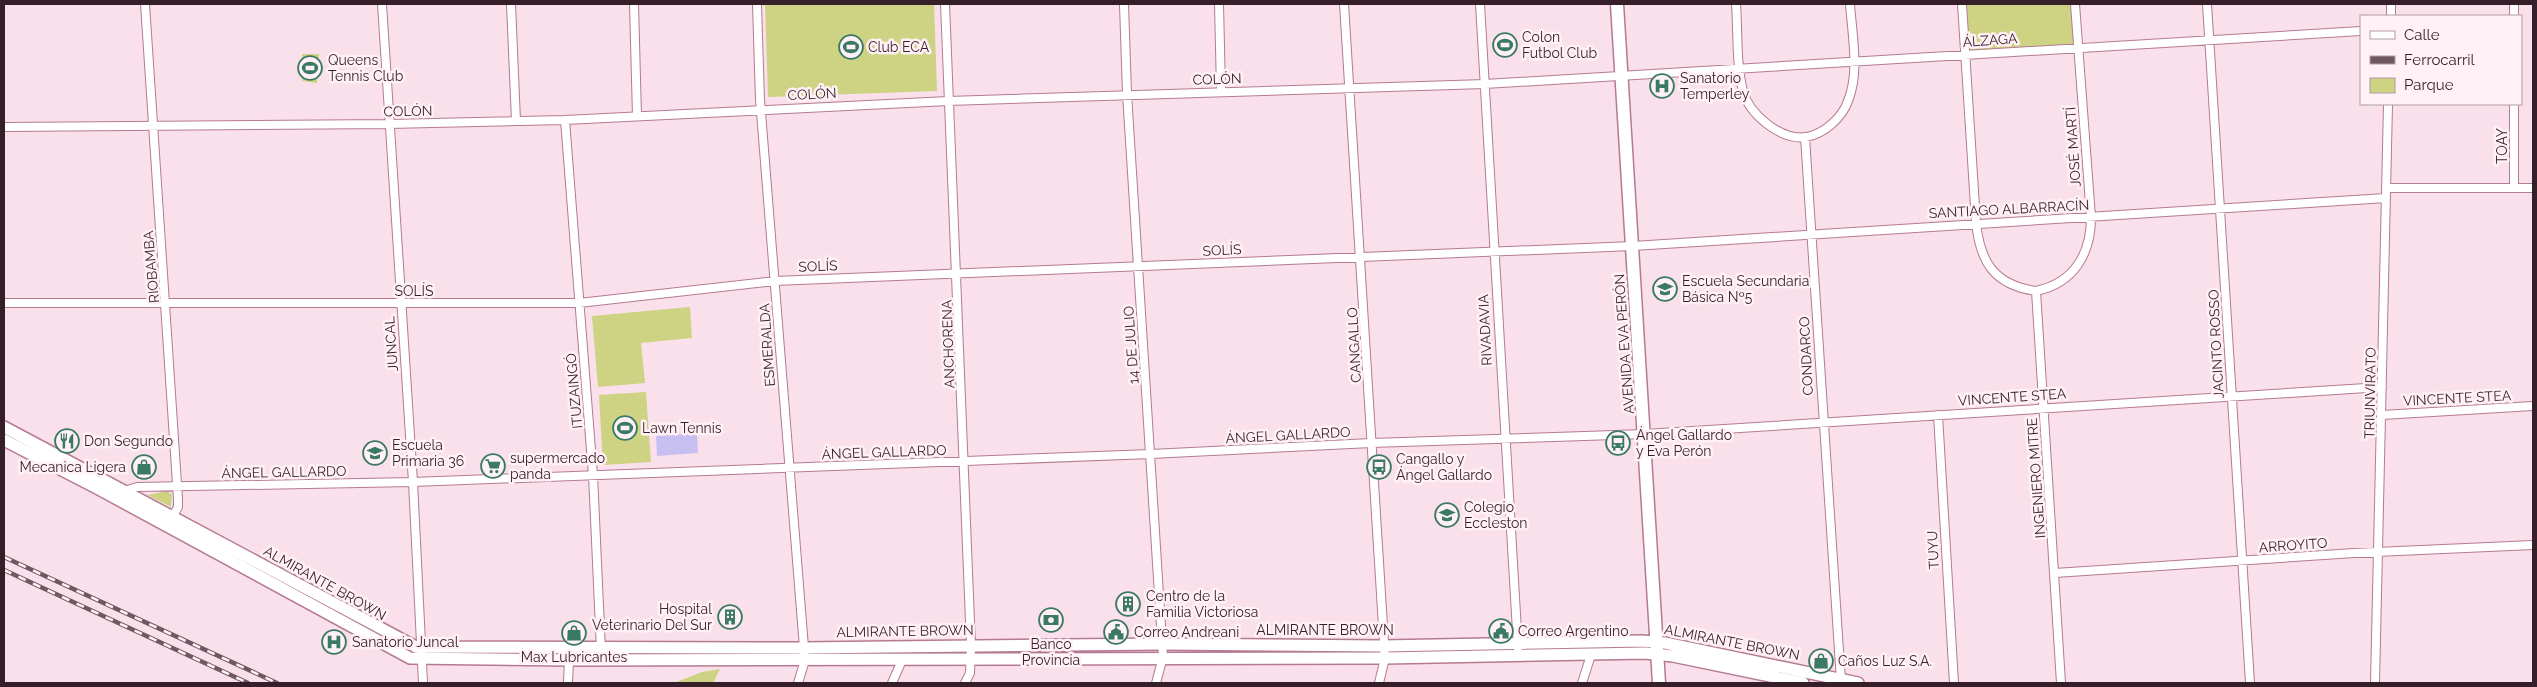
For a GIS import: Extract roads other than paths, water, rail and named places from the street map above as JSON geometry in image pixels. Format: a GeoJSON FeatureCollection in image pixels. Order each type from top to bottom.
{"type":"FeatureCollection","features":[{"type":"Feature","properties":{"kind":"main road","name":"AVENIDA EVA PERÓN"},"geometry":{"type":"LineString","coordinates":[[1617,4],[1659,683]]}},
{"type":"Feature","properties":{"kind":"main road","name":"ALMIRANTE BROWN"},"geometry":{"type":"LineString","coordinates":[[4,427],[124,490],[170,521],[405,656],[422,659],[1385,658],[1591,655],[1657,648],[1803,683]]}},
{"type":"Feature","properties":{"kind":"main road","name":"ALMIRANTE BROWN"},"geometry":{"type":"LineString","coordinates":[[4,440],[170,521],[404,643],[421,647],[803,648],[1161,644],[1383,646],[1518,643],[1657,648],[1858,683]]}},
{"type":"Feature","properties":{"kind":"street","name":"RIOBAMBA"},"geometry":{"type":"LineString","coordinates":[[145,4],[152,125],[167,303],[177,486],[178,507],[170,521]]}},
{"type":"Feature","properties":{"kind":"street","name":"JUNCAL"},"geometry":{"type":"LineString","coordinates":[[382,4],[413,482],[423,683]]}},
{"type":"Feature","properties":{"kind":"street"},"geometry":{"type":"LineString","coordinates":[[512,4],[516,121]]}},
{"type":"Feature","properties":{"kind":"street"},"geometry":{"type":"LineString","coordinates":[[634,4],[637,116]]}},
{"type":"Feature","properties":{"kind":"street","name":"ESMERALDA"},"geometry":{"type":"LineString","coordinates":[[757,4],[761,109],[805,660],[798,683]]}},
{"type":"Feature","properties":{"kind":"street","name":"ANCHORENA"},"geometry":{"type":"LineString","coordinates":[[945,4],[948,101],[958,274],[971,646],[970,673],[965,683]]}},
{"type":"Feature","properties":{"kind":"street","name":"14 DE JULIO"},"geometry":{"type":"LineString","coordinates":[[1124,4],[1127,94],[1163,657],[1156,683]]}},
{"type":"Feature","properties":{"kind":"street"},"geometry":{"type":"LineString","coordinates":[[1219,4],[1221,91]]}},
{"type":"Feature","properties":{"kind":"street","name":"CANGALLO"},"geometry":{"type":"LineString","coordinates":[[1344,4],[1385,658],[1378,683]]}},
{"type":"Feature","properties":{"kind":"street","name":"RIVADAVIA"},"geometry":{"type":"LineString","coordinates":[[1480,4],[1518,656]]}},
{"type":"Feature","properties":{"kind":"street"},"geometry":{"type":"LineString","coordinates":[[1736,4],[1743,91],[1759,118],[1779,130],[1805,137],[1824,129],[1841,114],[1852,90],[1854,60],[1850,4]]}},
{"type":"Feature","properties":{"kind":"street"},"geometry":{"type":"LineString","coordinates":[[1962,4],[1976,222],[1980,252],[1990,269],[2007,281],[2036,291]]}},
{"type":"Feature","properties":{"kind":"street","name":"JOSÉ MARTÍ"},"geometry":{"type":"LineString","coordinates":[[2036,291],[2053,286],[2069,274],[2082,259],[2090,238],[2091,217],[2075,4]]}},
{"type":"Feature","properties":{"kind":"street","name":"JACINTO ROSSO"},"geometry":{"type":"LineString","coordinates":[[2207,4],[2250,683]]}},
{"type":"Feature","properties":{"kind":"street","name":"ÁLZAGA"},"geometry":{"type":"LineString","coordinates":[[1622,76],[1854,60],[2360,31]]}},
{"type":"Feature","properties":{"kind":"street","name":"COLÓN"},"geometry":{"type":"LineString","coordinates":[[4,127],[389,124],[565,120],[948,101],[1485,84],[1622,76]]}},
{"type":"Feature","properties":{"kind":"street","name":"TRIUNVIRATO"},"geometry":{"type":"LineString","coordinates":[[2375,683],[2388,105]]}},
{"type":"Feature","properties":{"kind":"street","name":"TOAY"},"geometry":{"type":"LineString","coordinates":[[2514,105],[2514,188]]}},
{"type":"Feature","properties":{"kind":"street","name":"ITUZAINGÓ"},"geometry":{"type":"LineString","coordinates":[[565,120],[593,475],[601,660]]}},
{"type":"Feature","properties":{"kind":"street","name":"CONDARCO"},"geometry":{"type":"LineString","coordinates":[[1805,137],[1822,424],[1841,681]]}},
{"type":"Feature","properties":{"kind":"street"},"geometry":{"type":"LineString","coordinates":[[2386,188],[2533,188]]}},
{"type":"Feature","properties":{"kind":"street","name":"SANTIAGO ALBARRACÍN"},"geometry":{"type":"LineString","coordinates":[[1633,246],[1976,222],[2091,217],[2386,198]]}},
{"type":"Feature","properties":{"kind":"street","name":"SOLÍS"},"geometry":{"type":"LineString","coordinates":[[4,303],[579,304],[775,281],[1633,246]]}},
{"type":"Feature","properties":{"kind":"street","name":"INGENIERO MITRE"},"geometry":{"type":"LineString","coordinates":[[2036,291],[2061,683]]}},
{"type":"Feature","properties":{"kind":"street","name":"VINCENTE STEA"},"geometry":{"type":"LineString","coordinates":[[1645,434],[1822,424],[2043,407],[2382,387]]}},
{"type":"Feature","properties":{"kind":"street","name":"VINCENTE STEA"},"geometry":{"type":"LineString","coordinates":[[2382,415],[2533,406]]}},
{"type":"Feature","properties":{"kind":"street","name":"TUYU"},"geometry":{"type":"LineString","coordinates":[[1938,415],[1954,683]]}},
{"type":"Feature","properties":{"kind":"street","name":"ÁNGEL GALLARDO"},"geometry":{"type":"LineString","coordinates":[[124,490],[137,487],[413,482],[1151,454],[1371,443],[1645,434]]}},
{"type":"Feature","properties":{"kind":"street","name":"ARROYITO"},"geometry":{"type":"LineString","coordinates":[[2055,573],[2354,553],[2379,554],[2533,545]]}},
{"type":"Feature","properties":{"kind":"street"},"geometry":{"type":"LineString","coordinates":[[1582,683],[1591,655]]}},
{"type":"Feature","properties":{"kind":"street"},"geometry":{"type":"LineString","coordinates":[[892,683],[903,658]]}},
{"type":"Feature","properties":{"kind":"street"},"geometry":{"type":"LineString","coordinates":[[568,683],[569,660]]}},
{"type":"Feature","properties":{"kind":"railway"},"geometry":{"type":"LineString","coordinates":[[4,557],[277,683]]}},
{"type":"Feature","properties":{"kind":"railway"},"geometry":{"type":"LineString","coordinates":[[4,570],[248,683]]}},
{"type":"Feature","properties":{"kind":"place","name":"Colon Futbol Club"},"geometry":{"type":"Point","coordinates":[1505,45]}},
{"type":"Feature","properties":{"kind":"place","name":"Club ECA"},"geometry":{"type":"Point","coordinates":[851,47]}},
{"type":"Feature","properties":{"kind":"place","name":"Queens Tennis Club"},"geometry":{"type":"Point","coordinates":[310,68]}},
{"type":"Feature","properties":{"kind":"place","name":"Sanatorio Temperley"},"geometry":{"type":"Point","coordinates":[1662,86]}},
{"type":"Feature","properties":{"kind":"place","name":"Escuela Secundaria Básica Nº5"},"geometry":{"type":"Point","coordinates":[1665,289]}},
{"type":"Feature","properties":{"kind":"place","name":"Lawn Tennis"},"geometry":{"type":"Point","coordinates":[625,428]}},
{"type":"Feature","properties":{"kind":"place","name":"Don Segundo"},"geometry":{"type":"Point","coordinates":[67,441]}},
{"type":"Feature","properties":{"kind":"place","name":"Ángel Gallardo y Eva Perón"},"geometry":{"type":"Point","coordinates":[1618,443]}},
{"type":"Feature","properties":{"kind":"place","name":"Escuela Primaria 36"},"geometry":{"type":"Point","coordinates":[375,453]}},
{"type":"Feature","properties":{"kind":"place","name":"supermercado panda"},"geometry":{"type":"Point","coordinates":[493,466]}},
{"type":"Feature","properties":{"kind":"place","name":"Mecanica Ligera"},"geometry":{"type":"Point","coordinates":[144,467]}},
{"type":"Feature","properties":{"kind":"place","name":"Cangallo y Ángel Gallardo"},"geometry":{"type":"Point","coordinates":[1379,467]}},
{"type":"Feature","properties":{"kind":"place","name":"Colegio Eccleston"},"geometry":{"type":"Point","coordinates":[1447,515]}},
{"type":"Feature","properties":{"kind":"place","name":"Centro de la Familia Victoriosa"},"geometry":{"type":"Point","coordinates":[1128,604]}},
{"type":"Feature","properties":{"kind":"place","name":"Hospital Veterinario Del Sur"},"geometry":{"type":"Point","coordinates":[730,617]}},
{"type":"Feature","properties":{"kind":"place","name":"Banco Provincia"},"geometry":{"type":"Point","coordinates":[1051,620]}},
{"type":"Feature","properties":{"kind":"place","name":"Correo Argentino"},"geometry":{"type":"Point","coordinates":[1501,631]}},
{"type":"Feature","properties":{"kind":"place","name":"Correo Andreani"},"geometry":{"type":"Point","coordinates":[1116,632]}},
{"type":"Feature","properties":{"kind":"place","name":"Max Lubricantes"},"geometry":{"type":"Point","coordinates":[574,633]}},
{"type":"Feature","properties":{"kind":"place","name":"Sanatorio Juncal"},"geometry":{"type":"Point","coordinates":[334,642]}},
{"type":"Feature","properties":{"kind":"place","name":"Caños Luz S.A."},"geometry":{"type":"Point","coordinates":[1821,661]}}]}
